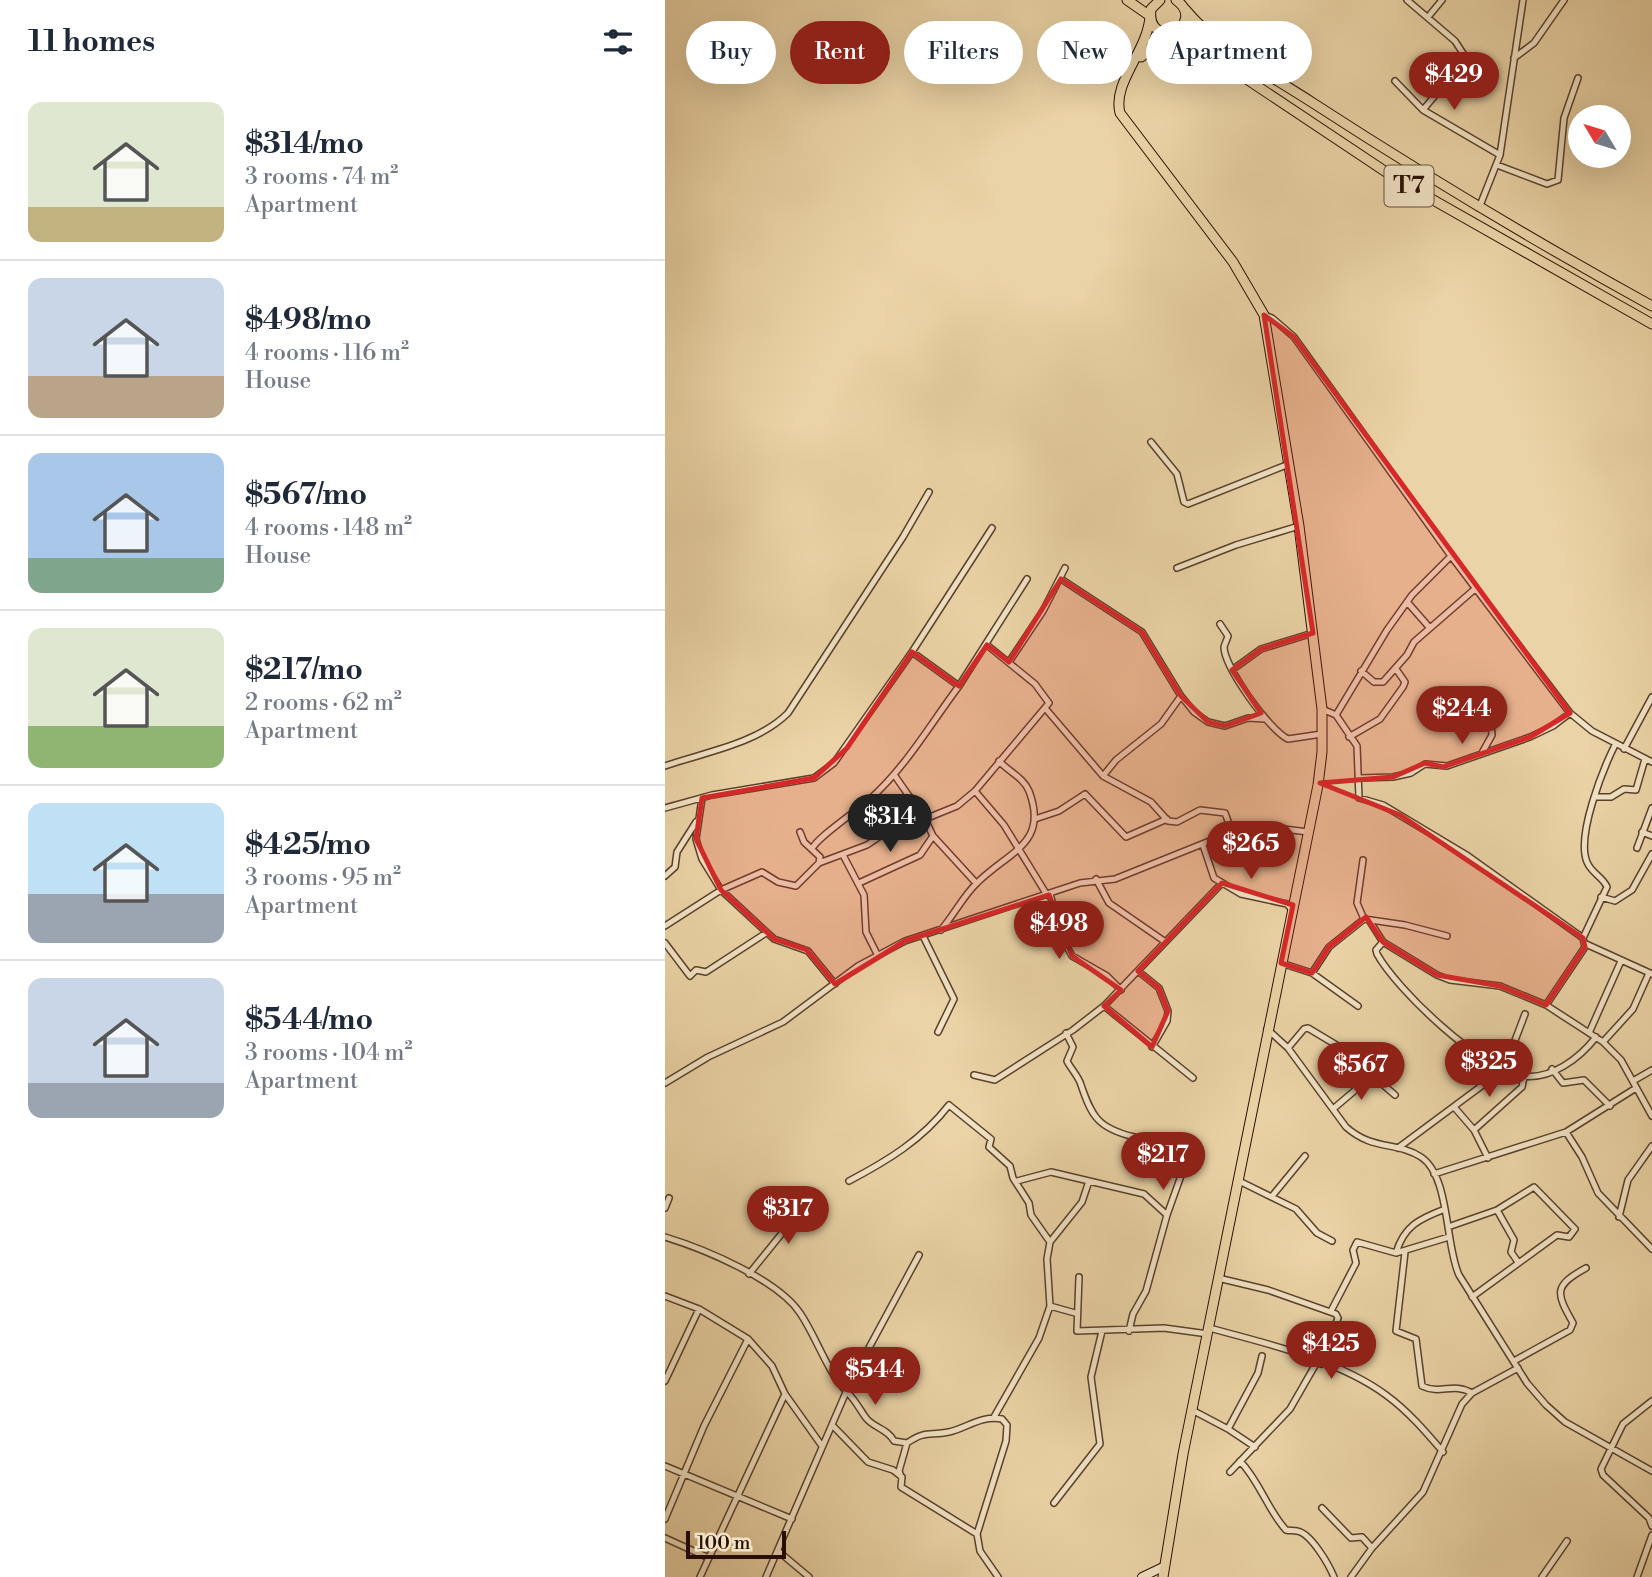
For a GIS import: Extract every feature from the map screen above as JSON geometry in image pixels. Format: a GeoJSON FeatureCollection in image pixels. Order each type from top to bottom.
{"type":"FeatureCollection","features":[{"type":"Feature","properties":{"kind":"main road","name":"T7"},"geometry":{"type":"LineString","coordinates":[[1127,0],[1150,16],[1152,21]]}},
{"type":"Feature","properties":{"kind":"main road"},"geometry":{"type":"LineString","coordinates":[[1160,0],[1150,16],[1144,45],[1118,92],[1120,113],[1233,262],[1263,315],[1299,526],[1322,709],[1321,768],[1192,1410],[1163,1577]]}},
{"type":"Feature","properties":{"kind":"main road","name":"T7"},"geometry":{"type":"LineString","coordinates":[[1180,2],[1183,21]]}},
{"type":"Feature","properties":{"kind":"main road","name":"T7"},"geometry":{"type":"LineString","coordinates":[[1180,2],[1201,28],[1251,64],[1479,208],[1652,306]]}},
{"type":"Feature","properties":{"kind":"main road"},"geometry":{"type":"LineString","coordinates":[[1135,62],[1146,52]]}},
{"type":"Feature","properties":{"kind":"main road","name":"T7"},"geometry":{"type":"LineString","coordinates":[[1254,84],[1398,180],[1652,324]]}},
{"type":"Feature","properties":{"kind":"main road"},"geometry":{"type":"LineString","coordinates":[[1142,1577],[1165,1566]]}},
{"type":"Feature","properties":{"kind":"street"},"geometry":{"type":"LineString","coordinates":[[1407,0],[1455,41],[1466,58],[1423,110]]}},
{"type":"Feature","properties":{"kind":"street"},"geometry":{"type":"LineString","coordinates":[[1428,16],[1442,0]]}},
{"type":"Feature","properties":{"kind":"street"},"geometry":{"type":"LineString","coordinates":[[1479,208],[1500,155],[1523,0]]}},
{"type":"Feature","properties":{"kind":"street"},"geometry":{"type":"LineString","coordinates":[[1514,58],[1539,37],[1564,0]]}},
{"type":"Feature","properties":{"kind":"street"},"geometry":{"type":"LineString","coordinates":[[1497,165],[1547,184],[1558,180],[1564,118],[1578,78]]}},
{"type":"Feature","properties":{"kind":"street"},"geometry":{"type":"LineString","coordinates":[[1395,81],[1423,110],[1500,155]]}},
{"type":"Feature","properties":{"kind":"street"},"geometry":{"type":"LineString","coordinates":[[1263,315],[1272,318],[1294,337],[1451,555],[1570,713],[1615,745],[1652,762]]}},
{"type":"Feature","properties":{"kind":"street"},"geometry":{"type":"LineString","coordinates":[[1151,442],[1177,474],[1184,502],[1188,504],[1289,464]]}},
{"type":"Feature","properties":{"kind":"street"},"geometry":{"type":"LineString","coordinates":[[665,766],[749,737],[771,727],[788,713],[904,537],[929,492]]}},
{"type":"Feature","properties":{"kind":"street"},"geometry":{"type":"LineString","coordinates":[[1177,568],[1236,545],[1299,526]]}},
{"type":"Feature","properties":{"kind":"street"},"geometry":{"type":"LineString","coordinates":[[665,808],[702,798],[814,778],[847,748],[992,528]]}},
{"type":"Feature","properties":{"kind":"street"},"geometry":{"type":"LineString","coordinates":[[1336,715],[1361,671],[1408,603],[1451,555]]}},
{"type":"Feature","properties":{"kind":"street"},"geometry":{"type":"LineString","coordinates":[[1009,662],[1061,579],[1065,568]]}},
{"type":"Feature","properties":{"kind":"street"},"geometry":{"type":"LineString","coordinates":[[812,849],[819,838],[845,822],[895,776],[987,645],[1027,579]]}},
{"type":"Feature","properties":{"kind":"street"},"geometry":{"type":"LineString","coordinates":[[1061,579],[1142,632],[1181,696],[1194,712],[1216,725],[1235,724],[1251,718],[1265,719]]}},
{"type":"Feature","properties":{"kind":"street"},"geometry":{"type":"LineString","coordinates":[[1361,671],[1379,683],[1396,668],[1414,642],[1476,588]]}},
{"type":"Feature","properties":{"kind":"street"},"geometry":{"type":"LineString","coordinates":[[1408,603],[1430,627]]}},
{"type":"Feature","properties":{"kind":"street"},"geometry":{"type":"LineString","coordinates":[[1220,624],[1227,636],[1224,649],[1232,670],[1265,719],[1288,739],[1322,734]]}},
{"type":"Feature","properties":{"kind":"street"},"geometry":{"type":"LineString","coordinates":[[1232,670],[1261,649],[1313,632]]}},
{"type":"Feature","properties":{"kind":"street"},"geometry":{"type":"LineString","coordinates":[[925,819],[957,806],[975,791],[1045,708],[1049,699],[987,645]]}},
{"type":"Feature","properties":{"kind":"street"},"geometry":{"type":"LineString","coordinates":[[912,652],[959,686]]}},
{"type":"Feature","properties":{"kind":"street"},"geometry":{"type":"LineString","coordinates":[[1349,737],[1380,719],[1403,687],[1405,682],[1396,668]]}},
{"type":"Feature","properties":{"kind":"street"},"geometry":{"type":"LineString","coordinates":[[1103,776],[1116,760],[1161,724],[1181,696]]}},
{"type":"Feature","properties":{"kind":"street"},"geometry":{"type":"LineString","coordinates":[[1457,696],[1491,724],[1492,735],[1482,753]]}},
{"type":"Feature","properties":{"kind":"street"},"geometry":{"type":"LineString","coordinates":[[1624,748],[1652,697]]}},
{"type":"Feature","properties":{"kind":"street"},"geometry":{"type":"LineString","coordinates":[[1045,708],[1103,776],[1151,802],[1167,819],[1177,822],[1200,810],[1225,813],[1232,832]]}},
{"type":"Feature","properties":{"kind":"street"},"geometry":{"type":"LineString","coordinates":[[1322,709],[1336,715],[1357,746],[1359,797],[1383,806],[1468,856],[1584,941],[1651,974],[1637,1003],[1603,1042]]}},
{"type":"Feature","properties":{"kind":"street"},"geometry":{"type":"LineString","coordinates":[[1359,778],[1393,778],[1411,773],[1425,764],[1443,767],[1546,730],[1570,713]]}},
{"type":"Feature","properties":{"kind":"street"},"geometry":{"type":"LineString","coordinates":[[1546,1005],[1584,941],[1607,884],[1589,867],[1584,853],[1599,778],[1615,745]]}},
{"type":"Feature","properties":{"kind":"street"},"geometry":{"type":"LineString","coordinates":[[1596,797],[1611,797],[1624,789],[1636,790],[1645,759]]}},
{"type":"Feature","properties":{"kind":"street"},"geometry":{"type":"LineString","coordinates":[[941,930],[976,883],[1031,836],[1035,819],[1029,791],[999,761]]}},
{"type":"Feature","properties":{"kind":"street"},"geometry":{"type":"LineString","coordinates":[[895,776],[925,819],[933,836],[976,883]]}},
{"type":"Feature","properties":{"kind":"street"},"geometry":{"type":"LineString","coordinates":[[975,791],[1004,825],[1048,895],[1061,935],[1072,956],[1107,976],[1121,990]]}},
{"type":"Feature","properties":{"kind":"street"},"geometry":{"type":"LineString","coordinates":[[1035,819],[1059,811],[1085,794],[1126,837],[1167,819]]}},
{"type":"Feature","properties":{"kind":"street"},"geometry":{"type":"LineString","coordinates":[[702,798],[696,839],[702,859],[721,890],[766,933],[792,947],[808,951],[835,984]]}},
{"type":"Feature","properties":{"kind":"street"},"geometry":{"type":"LineString","coordinates":[[1637,848],[1652,808]]}},
{"type":"Feature","properties":{"kind":"street"},"geometry":{"type":"LineString","coordinates":[[665,926],[721,890],[765,871],[778,881],[796,886],[819,863],[867,845],[919,810]]}},
{"type":"Feature","properties":{"kind":"street"},"geometry":{"type":"LineString","coordinates":[[665,876],[675,867],[677,852],[697,822]]}},
{"type":"Feature","properties":{"kind":"street"},"geometry":{"type":"LineString","coordinates":[[665,1083],[708,1057],[783,1022],[877,954],[923,936],[1096,879],[1115,879],[1232,832],[1260,826],[1308,832]]}},
{"type":"Feature","properties":{"kind":"street"},"geometry":{"type":"LineString","coordinates":[[800,832],[820,857],[819,863]]}},
{"type":"Feature","properties":{"kind":"street"},"geometry":{"type":"LineString","coordinates":[[1642,832],[1652,836]]}},
{"type":"Feature","properties":{"kind":"street"},"geometry":{"type":"LineString","coordinates":[[859,883],[920,855],[933,836]]}},
{"type":"Feature","properties":{"kind":"street"},"geometry":{"type":"LineString","coordinates":[[1203,845],[1208,867],[1222,883],[1241,894],[1287,904],[1292,910]]}},
{"type":"Feature","properties":{"kind":"street"},"geometry":{"type":"LineString","coordinates":[[1601,897],[1615,901],[1628,895],[1652,854]]}},
{"type":"Feature","properties":{"kind":"street"},"geometry":{"type":"LineString","coordinates":[[843,855],[859,883],[866,911],[866,932],[877,954]]}},
{"type":"Feature","properties":{"kind":"street"},"geometry":{"type":"LineString","coordinates":[[1363,860],[1357,903],[1383,942],[1444,978],[1500,986],[1546,1005],[1596,1037],[1621,1060],[1652,1116]]}},
{"type":"Feature","properties":{"kind":"street"},"geometry":{"type":"LineString","coordinates":[[1096,879],[1109,903],[1164,942]]}},
{"type":"Feature","properties":{"kind":"street"},"geometry":{"type":"LineString","coordinates":[[974,1075],[995,1080],[1104,1006],[1222,883]]}},
{"type":"Feature","properties":{"kind":"street"},"geometry":{"type":"LineString","coordinates":[[1312,973],[1329,947],[1367,920],[1405,925],[1447,936]]}},
{"type":"Feature","properties":{"kind":"street"},"geometry":{"type":"LineString","coordinates":[[665,943],[690,976],[697,970],[706,972],[719,965],[766,933]]}},
{"type":"Feature","properties":{"kind":"street"},"geometry":{"type":"LineString","coordinates":[[923,936],[954,999],[939,1032]]}},
{"type":"Feature","properties":{"kind":"street"},"geometry":{"type":"LineString","coordinates":[[1383,942],[1376,950],[1377,954],[1415,1003],[1500,1069],[1524,1076],[1552,1069],[1574,1061],[1596,1037]]}},
{"type":"Feature","properties":{"kind":"street"},"geometry":{"type":"LineString","coordinates":[[1589,1033],[1621,961]]}},
{"type":"Feature","properties":{"kind":"street"},"geometry":{"type":"LineString","coordinates":[[1281,963],[1312,973],[1357,1006]]}},
{"type":"Feature","properties":{"kind":"street"},"geometry":{"type":"LineString","coordinates":[[1137,971],[1159,988],[1168,1011],[1167,1021],[1152,1047]]}},
{"type":"Feature","properties":{"kind":"street"},"geometry":{"type":"LineString","coordinates":[[1104,1006],[1193,1078]]}},
{"type":"Feature","properties":{"kind":"street"},"geometry":{"type":"LineString","coordinates":[[1398,1149],[1455,1108],[1500,1069],[1525,1014]]}},
{"type":"Feature","properties":{"kind":"street"},"geometry":{"type":"LineString","coordinates":[[1288,1048],[1304,1029],[1308,1028],[1338,1046],[1395,1095]]}},
{"type":"Feature","properties":{"kind":"street"},"geometry":{"type":"LineString","coordinates":[[1267,1029],[1288,1048],[1346,1127],[1363,1141],[1423,1158],[1434,1174],[1445,1209],[1455,1265],[1472,1297],[1518,1368],[1555,1414],[1612,1450],[1652,1471]]}},
{"type":"Feature","properties":{"kind":"street"},"geometry":{"type":"LineString","coordinates":[[1066,1033],[1073,1046],[1067,1061],[1081,1085],[1091,1114],[1117,1132],[1134,1137]]}},
{"type":"Feature","properties":{"kind":"street"},"geometry":{"type":"LineString","coordinates":[[1552,1069],[1563,1083],[1584,1080],[1610,1106]]}},
{"type":"Feature","properties":{"kind":"street"},"geometry":{"type":"LineString","coordinates":[[1633,1081],[1652,1070]]}},
{"type":"Feature","properties":{"kind":"street"},"geometry":{"type":"LineString","coordinates":[[1333,1109],[1373,1075]]}},
{"type":"Feature","properties":{"kind":"street"},"geometry":{"type":"LineString","coordinates":[[1474,1130],[1522,1087],[1524,1076]]}},
{"type":"Feature","properties":{"kind":"street"},"geometry":{"type":"LineString","coordinates":[[1434,1174],[1566,1132],[1636,1088]]}},
{"type":"Feature","properties":{"kind":"street"},"geometry":{"type":"LineString","coordinates":[[849,1181],[887,1157],[904,1151],[949,1105],[991,1139],[989,1147],[1010,1166],[1029,1203],[1030,1212],[1050,1242]]}},
{"type":"Feature","properties":{"kind":"street"},"geometry":{"type":"LineString","coordinates":[[1455,1108],[1474,1130],[1488,1158]]}},
{"type":"Feature","properties":{"kind":"street"},"geometry":{"type":"LineString","coordinates":[[1566,1132],[1583,1157],[1598,1193],[1652,1250]]}},
{"type":"Feature","properties":{"kind":"street"},"geometry":{"type":"LineString","coordinates":[[1129,1331],[1133,1314],[1145,1297],[1167,1215],[1182,1173],[1185,1139]]}},
{"type":"Feature","properties":{"kind":"street"},"geometry":{"type":"LineString","coordinates":[[1619,1217],[1627,1180],[1652,1146]]}},
{"type":"Feature","properties":{"kind":"street"},"geometry":{"type":"LineString","coordinates":[[1273,1195],[1305,1156]]}},
{"type":"Feature","properties":{"kind":"street"},"geometry":{"type":"LineString","coordinates":[[1017,1181],[1047,1171],[1143,1194],[1167,1215]]}},
{"type":"Feature","properties":{"kind":"street"},"geometry":{"type":"LineString","coordinates":[[1237,1180],[1273,1195],[1299,1211],[1317,1233],[1332,1241]]}},
{"type":"Feature","properties":{"kind":"street"},"geometry":{"type":"LineString","coordinates":[[665,1237],[771,1285],[793,1304],[848,1393],[857,1400],[866,1418],[890,1433],[894,1441],[907,1443],[927,1432],[949,1432],[994,1417],[1039,1338],[1050,1306],[1047,1259],[1050,1242],[1082,1202],[1089,1181]]}},
{"type":"Feature","properties":{"kind":"street"},"geometry":{"type":"LineString","coordinates":[[1448,1227],[1497,1210],[1537,1187],[1576,1229],[1569,1237],[1557,1235],[1547,1245],[1518,1262],[1493,1284],[1472,1297]]}},
{"type":"Feature","properties":{"kind":"street"},"geometry":{"type":"LineString","coordinates":[[665,1208],[669,1198]]}},
{"type":"Feature","properties":{"kind":"street"},"geometry":{"type":"LineString","coordinates":[[749,1274],[783,1232],[812,1204]]}},
{"type":"Feature","properties":{"kind":"street"},"geometry":{"type":"LineString","coordinates":[[1396,1253],[1402,1235],[1411,1224],[1445,1209]]}},
{"type":"Feature","properties":{"kind":"street"},"geometry":{"type":"LineString","coordinates":[[1497,1210],[1514,1240],[1511,1252],[1518,1262]]}},
{"type":"Feature","properties":{"kind":"street"},"geometry":{"type":"LineString","coordinates":[[1331,1311],[1356,1263],[1353,1250],[1357,1242],[1396,1253],[1449,1237]]}},
{"type":"Feature","properties":{"kind":"street"},"geometry":{"type":"LineString","coordinates":[[1405,1252],[1396,1331],[1416,1339],[1422,1386],[1442,1390],[1461,1387],[1472,1393]]}},
{"type":"Feature","properties":{"kind":"street"},"geometry":{"type":"LineString","coordinates":[[766,1577],[822,1446],[919,1255]]}},
{"type":"Feature","properties":{"kind":"street"},"geometry":{"type":"LineString","coordinates":[[1514,1361],[1570,1330],[1573,1323],[1559,1296],[1560,1290],[1569,1278],[1586,1268]]}},
{"type":"Feature","properties":{"kind":"street"},"geometry":{"type":"LineString","coordinates":[[1079,1277],[1075,1313],[1077,1331],[1164,1328],[1209,1331],[1266,1342],[1366,1381],[1384,1394],[1443,1452]]}},
{"type":"Feature","properties":{"kind":"street"},"geometry":{"type":"LineString","coordinates":[[1218,1278],[1268,1290],[1331,1311],[1338,1318],[1319,1363],[1298,1399],[1230,1472]]}},
{"type":"Feature","properties":{"kind":"street"},"geometry":{"type":"LineString","coordinates":[[665,1296],[699,1309],[748,1339],[772,1366],[785,1394],[822,1446]]}},
{"type":"Feature","properties":{"kind":"street"},"geometry":{"type":"LineString","coordinates":[[1050,1306],[1075,1313]]}},
{"type":"Feature","properties":{"kind":"street"},"geometry":{"type":"LineString","coordinates":[[665,1381],[699,1309]]}},
{"type":"Feature","properties":{"kind":"street"},"geometry":{"type":"LineString","coordinates":[[1054,1503],[1100,1444],[1091,1377],[1102,1331]]}},
{"type":"Feature","properties":{"kind":"street"},"geometry":{"type":"LineString","coordinates":[[665,1519],[704,1426],[748,1339]]}},
{"type":"Feature","properties":{"kind":"street"},"geometry":{"type":"LineString","coordinates":[[1228,1429],[1258,1373],[1262,1356]]}},
{"type":"Feature","properties":{"kind":"street"},"geometry":{"type":"LineString","coordinates":[[1350,1577],[1372,1548],[1411,1508],[1443,1452],[1455,1414],[1472,1393],[1518,1368]]}},
{"type":"Feature","properties":{"kind":"street"},"geometry":{"type":"LineString","coordinates":[[700,1577],[785,1394]]}},
{"type":"Feature","properties":{"kind":"street"},"geometry":{"type":"LineString","coordinates":[[1652,1401],[1625,1421],[1613,1441],[1612,1450],[1601,1472],[1649,1518],[1652,1526]]}},
{"type":"Feature","properties":{"kind":"street"},"geometry":{"type":"LineString","coordinates":[[1192,1410],[1255,1447]]}},
{"type":"Feature","properties":{"kind":"street"},"geometry":{"type":"LineString","coordinates":[[994,1417],[1005,1422],[1008,1431],[978,1534],[980,1551],[998,1577]]}},
{"type":"Feature","properties":{"kind":"street"},"geometry":{"type":"LineString","coordinates":[[834,1427],[868,1462],[893,1470],[902,1477]]}},
{"type":"Feature","properties":{"kind":"street"},"geometry":{"type":"LineString","coordinates":[[907,1443],[899,1471],[902,1477],[901,1487],[978,1534]]}},
{"type":"Feature","properties":{"kind":"street"},"geometry":{"type":"LineString","coordinates":[[1240,1461],[1261,1488],[1278,1521],[1286,1530],[1299,1532],[1314,1544],[1326,1559],[1334,1577]]}},
{"type":"Feature","properties":{"kind":"street"},"geometry":{"type":"LineString","coordinates":[[665,1466],[792,1519]]}},
{"type":"Feature","properties":{"kind":"street"},"geometry":{"type":"LineString","coordinates":[[1322,1508],[1351,1538],[1362,1537],[1372,1548]]}},
{"type":"Feature","properties":{"kind":"street"},"geometry":{"type":"LineString","coordinates":[[1637,1577],[1652,1535]]}},
{"type":"Feature","properties":{"kind":"street"},"geometry":{"type":"LineString","coordinates":[[665,1538],[709,1558]]}},
{"type":"Feature","properties":{"kind":"street"},"geometry":{"type":"LineString","coordinates":[[1542,1577],[1567,1541]]}},
{"type":"Feature","properties":{"kind":"street"},"geometry":{"type":"LineString","coordinates":[[778,1551],[809,1577]]}},
{"type":"Feature","properties":{"kind":"highlighted area"},"geometry":{"type":"Polygon","coordinates":[[[1264,315],[1294,337],[1570,713],[1530,737],[1443,767],[1425,763],[1393,777],[1320,783],[1400,815],[1583,938],[1585,947],[1546,1005],[1500,986],[1437,975],[1383,942],[1366,917],[1329,947],[1312,973],[1281,963],[1293,905],[1222,883],[1138,971],[1159,988],[1168,1011],[1152,1047],[1104,1006],[1121,990],[1072,956],[1049,895],[905,941],[835,984],[807,950],[774,939],[721,890],[696,839],[702,798],[814,778],[847,748],[912,652],[959,686],[987,645],[1009,662],[1061,579],[1142,632],[1181,696],[1208,722],[1225,726],[1261,713],[1232,670],[1261,649],[1313,633],[1264,315]]]}}]}
